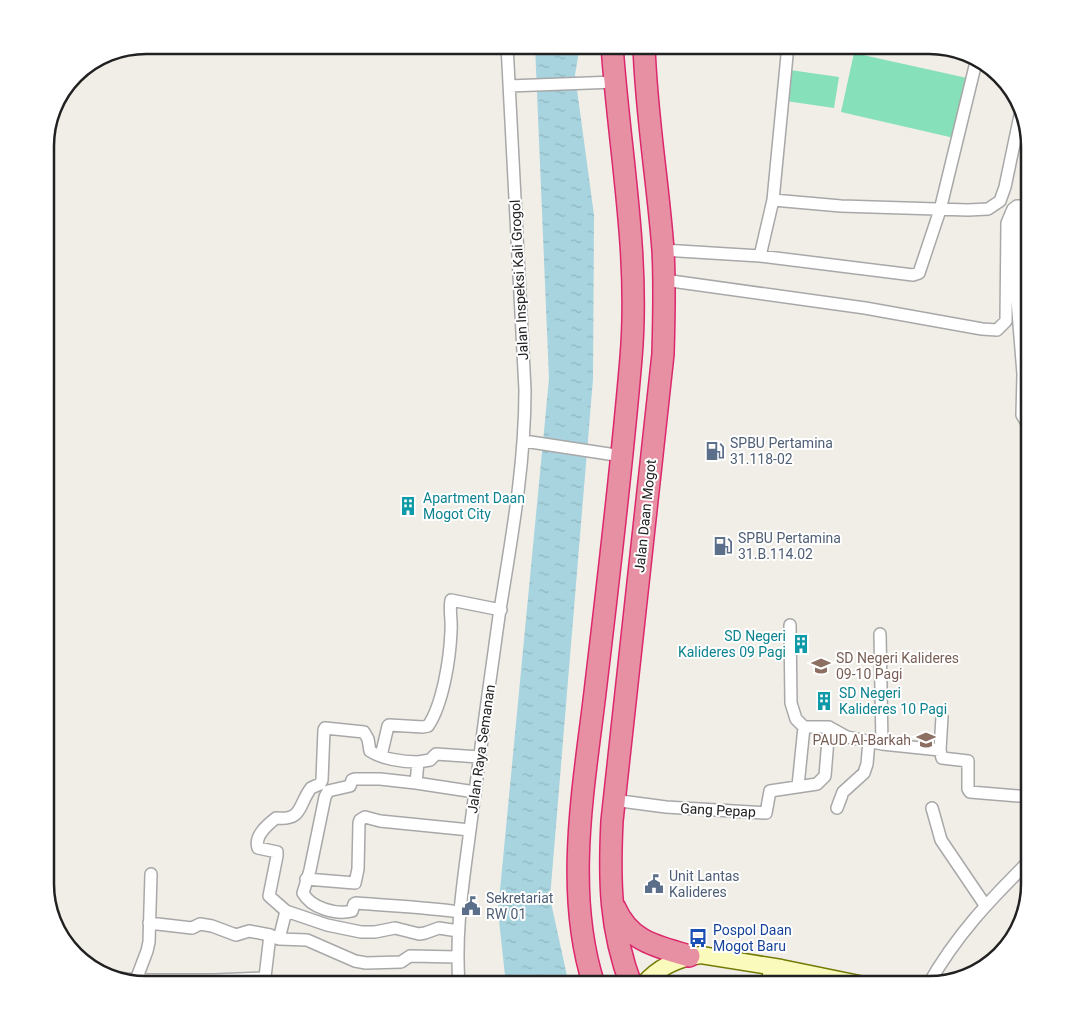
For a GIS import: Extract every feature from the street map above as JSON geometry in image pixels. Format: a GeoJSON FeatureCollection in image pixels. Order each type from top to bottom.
{"type":"FeatureCollection","features":[{"type":"Feature","properties":{"kind":"highway"},"geometry":{"type":"LineString","coordinates":[[592,976],[581,929],[578,880],[582,806],[605,611],[613,455],[631,358],[634,304],[631,236],[612,82],[612,54]]}},
{"type":"Feature","properties":{"kind":"highway","name":"Jalan Daan Mogot"},"geometry":{"type":"LineString","coordinates":[[628,976],[618,944],[612,901],[610,867],[613,800],[663,354],[663,250],[645,54]]}},
{"type":"Feature","properties":{"kind":"highway"},"geometry":{"type":"LineString","coordinates":[[605,611],[634,614]]}},
{"type":"Feature","properties":{"kind":"highway"},"geometry":{"type":"LineString","coordinates":[[602,634],[632,637]]}},
{"type":"Feature","properties":{"kind":"highway"},"geometry":{"type":"LineString","coordinates":[[612,901],[619,918],[631,933],[651,943],[689,956]]}},
{"type":"Feature","properties":{"kind":"main road"},"geometry":{"type":"LineString","coordinates":[[650,976],[662,968],[689,956],[711,956],[820,976]]}},
{"type":"Feature","properties":{"kind":"main road"},"geometry":{"type":"LineString","coordinates":[[771,976],[781,968]]}},
{"type":"Feature","properties":{"kind":"street","name":"Jalan Inspeksi Kali Grogol"},"geometry":{"type":"LineString","coordinates":[[508,54],[512,86],[528,442],[516,514]]}},
{"type":"Feature","properties":{"kind":"street"},"geometry":{"type":"LineString","coordinates":[[760,256],[773,200],[787,54]]}},
{"type":"Feature","properties":{"kind":"street"},"geometry":{"type":"LineString","coordinates":[[663,250],[760,256],[918,273],[940,210],[975,66]]}},
{"type":"Feature","properties":{"kind":"street"},"geometry":{"type":"LineString","coordinates":[[512,86],[612,82]]}},
{"type":"Feature","properties":{"kind":"street"},"geometry":{"type":"LineString","coordinates":[[773,200],[841,206],[988,210],[1000,201],[1005,187],[1018,124]]}},
{"type":"Feature","properties":{"kind":"street"},"geometry":{"type":"LineString","coordinates":[[1017,206],[1015,253],[1021,349]]}},
{"type":"Feature","properties":{"kind":"street"},"geometry":{"type":"LineString","coordinates":[[664,280],[865,308],[997,330],[1006,321],[1007,223],[1013,209],[1021,206]]}},
{"type":"Feature","properties":{"kind":"street"},"geometry":{"type":"LineString","coordinates":[[1017,299],[1021,298]]}},
{"type":"Feature","properties":{"kind":"street"},"geometry":{"type":"LineString","coordinates":[[528,442],[613,455]]}},
{"type":"Feature","properties":{"kind":"street","name":"Jalan Raya Semanan"},"geometry":{"type":"LineString","coordinates":[[458,976],[457,957],[459,912],[479,757],[516,514]]}},
{"type":"Feature","properties":{"kind":"street"},"geometry":{"type":"LineString","coordinates":[[381,756],[388,726],[423,727],[428,726],[431,722],[437,707],[447,667],[451,631],[451,600],[501,610]]}},
{"type":"Feature","properties":{"kind":"street"},"geometry":{"type":"LineString","coordinates":[[790,625],[792,703],[796,719],[804,727],[829,727],[847,737],[882,744],[940,750]]}},
{"type":"Feature","properties":{"kind":"street"},"geometry":{"type":"LineString","coordinates":[[880,634],[882,744]]}},
{"type":"Feature","properties":{"kind":"street"},"geometry":{"type":"LineString","coordinates":[[942,717],[940,750],[942,758],[968,761],[968,789],[970,792],[1021,796]]}},
{"type":"Feature","properties":{"kind":"street"},"geometry":{"type":"LineString","coordinates":[[804,727],[798,786],[817,784],[825,776],[829,727]]}},
{"type":"Feature","properties":{"kind":"street"},"geometry":{"type":"LineString","coordinates":[[458,931],[439,928],[425,934],[419,934],[395,928],[374,932],[361,932],[327,925],[286,910],[269,896],[277,852],[258,848],[257,840],[276,818],[289,818],[298,814],[311,788],[320,784],[322,780],[325,728],[364,732],[368,739],[370,751],[375,755],[400,760],[418,762],[430,760],[438,754],[479,757]]}},
{"type":"Feature","properties":{"kind":"street"},"geometry":{"type":"LineString","coordinates":[[838,808],[843,792],[864,773],[867,764],[869,741]]}},
{"type":"Feature","properties":{"kind":"street"},"geometry":{"type":"LineString","coordinates":[[416,784],[418,762]]}},
{"type":"Feature","properties":{"kind":"street"},"geometry":{"type":"LineString","coordinates":[[459,912],[433,908],[404,908],[356,903],[352,911],[337,912],[311,904],[303,893],[328,791],[345,789],[355,779],[380,779],[475,792]]}},
{"type":"Feature","properties":{"kind":"street","name":"Gang Pepap"},"geometry":{"type":"LineString","coordinates":[[613,800],[666,807],[766,813],[770,791],[798,786]]}},
{"type":"Feature","properties":{"kind":"street"},"geometry":{"type":"LineString","coordinates":[[932,808],[942,840],[985,905]]}},
{"type":"Feature","properties":{"kind":"street"},"geometry":{"type":"LineString","coordinates":[[306,879],[355,883],[358,869],[359,823],[365,817],[380,821],[470,830]]}},
{"type":"Feature","properties":{"kind":"street"},"geometry":{"type":"LineString","coordinates":[[933,976],[949,950],[985,905],[1021,869]]}},
{"type":"Feature","properties":{"kind":"street"},"geometry":{"type":"LineString","coordinates":[[138,976],[147,951],[151,874]]}},
{"type":"Feature","properties":{"kind":"street"},"geometry":{"type":"LineString","coordinates":[[265,976],[275,937],[286,910]]}},
{"type":"Feature","properties":{"kind":"street"},"geometry":{"type":"LineString","coordinates":[[149,923],[192,928],[200,924],[212,926],[236,935],[249,931],[275,937],[307,940],[355,961],[366,963],[401,962],[410,956],[457,957]]}},
{"type":"Feature","properties":{"kind":"green space"},"geometry":{"type":"Polygon","coordinates":[[[854,54],[967,78],[954,138],[841,112],[854,54]]]}},
{"type":"Feature","properties":{"kind":"green space"},"geometry":{"type":"Polygon","coordinates":[[[783,69],[839,77],[834,108],[779,100],[783,69]]]}},
{"type":"Feature","properties":{"kind":"water"},"geometry":{"type":"Polygon","coordinates":[[[535,54],[578,54],[575,75],[594,215],[593,379],[550,898],[567,976],[505,976],[498,911],[549,379],[535,54]]]}},
{"type":"Feature","properties":{"kind":"place","name":"SPBU Pertamina 31.118-02"},"geometry":{"type":"Point","coordinates":[715,451]}},
{"type":"Feature","properties":{"kind":"place","name":"Apartment Daan Mogot City"},"geometry":{"type":"Point","coordinates":[408,506]}},
{"type":"Feature","properties":{"kind":"place","name":"SPBU Pertamina 31.B.114.02"},"geometry":{"type":"Point","coordinates":[723,546]}},
{"type":"Feature","properties":{"kind":"place","name":"SD Negeri Kalideres 09 Pagi"},"geometry":{"type":"Point","coordinates":[801,644]}},
{"type":"Feature","properties":{"kind":"place","name":"SD Negeri Kalideres 09-10 Pagi"},"geometry":{"type":"Point","coordinates":[821,666]}},
{"type":"Feature","properties":{"kind":"place","name":"SD Negeri Kalideres 10 Pagi"},"geometry":{"type":"Point","coordinates":[824,701]}},
{"type":"Feature","properties":{"kind":"place","name":"PAUD Al-Barkah"},"geometry":{"type":"Point","coordinates":[926,740]}},
{"type":"Feature","properties":{"kind":"place","name":"Unit Lantas Kalideres"},"geometry":{"type":"Point","coordinates":[654,884]}},
{"type":"Feature","properties":{"kind":"place","name":"Sekretariat RW 01"},"geometry":{"type":"Point","coordinates":[471,906]}},
{"type":"Feature","properties":{"kind":"place","name":"Pospol Daan Mogot Baru"},"geometry":{"type":"Point","coordinates":[698,938]}}]}
